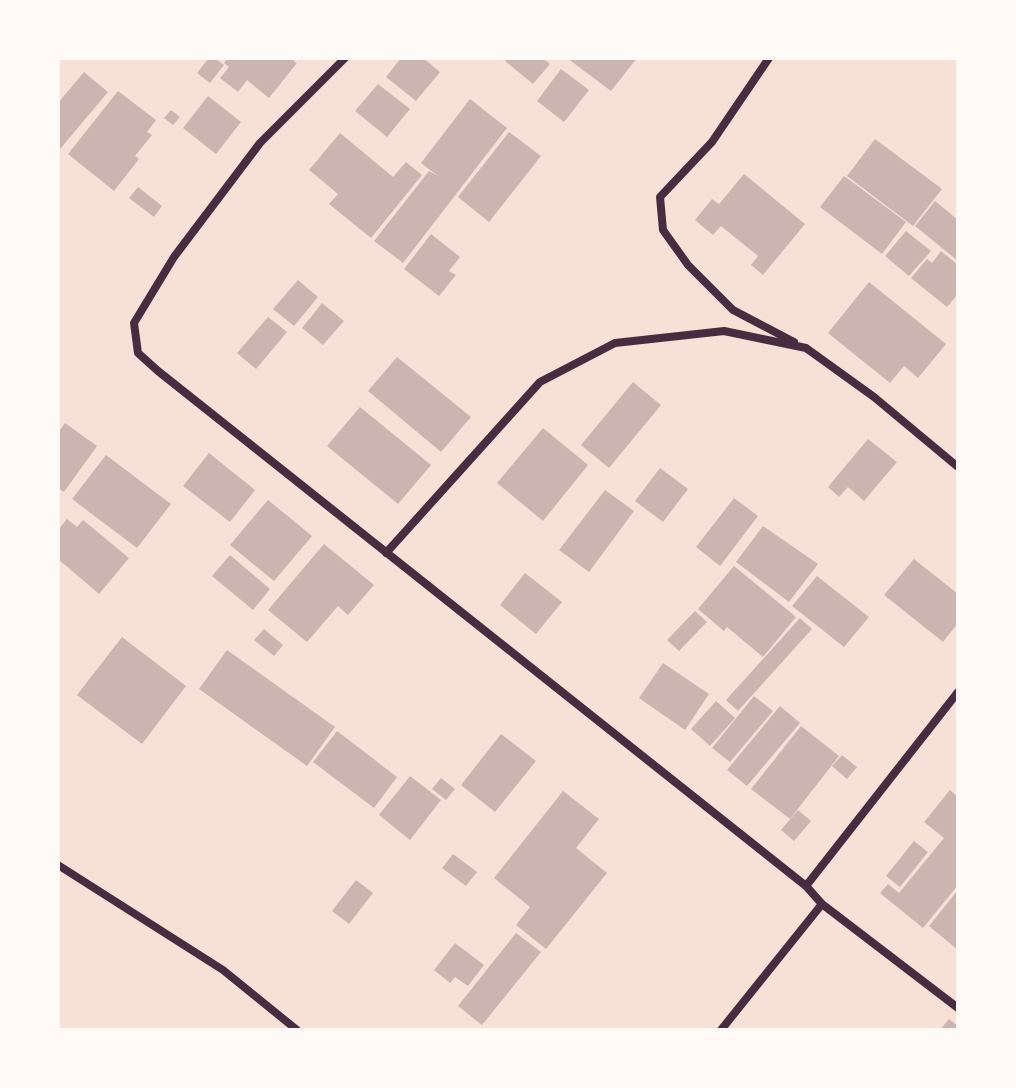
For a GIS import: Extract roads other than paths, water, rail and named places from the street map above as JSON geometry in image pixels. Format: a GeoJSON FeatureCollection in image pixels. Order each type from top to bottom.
{"type":"FeatureCollection","features":[{"type":"Feature","properties":{"kind":"street"},"geometry":{"type":"LineString","coordinates":[[345,58],[260,143],[174,257],[134,323],[138,353],[806,886],[822,904],[958,1008]]}},
{"type":"Feature","properties":{"kind":"street"},"geometry":{"type":"LineString","coordinates":[[769,58],[712,142],[660,197],[663,230],[688,265],[733,310],[806,348],[874,397],[958,467]]}},
{"type":"Feature","properties":{"kind":"street"},"geometry":{"type":"LineString","coordinates":[[386,553],[540,382],[615,343],[724,331],[806,348]]}},
{"type":"Feature","properties":{"kind":"street"},"geometry":{"type":"LineString","coordinates":[[806,886],[958,692]]}},
{"type":"Feature","properties":{"kind":"street"},"geometry":{"type":"LineString","coordinates":[[58,865],[223,970],[297,1030]]}},
{"type":"Feature","properties":{"kind":"street"},"geometry":{"type":"LineString","coordinates":[[721,1030],[822,904]]}}]}
